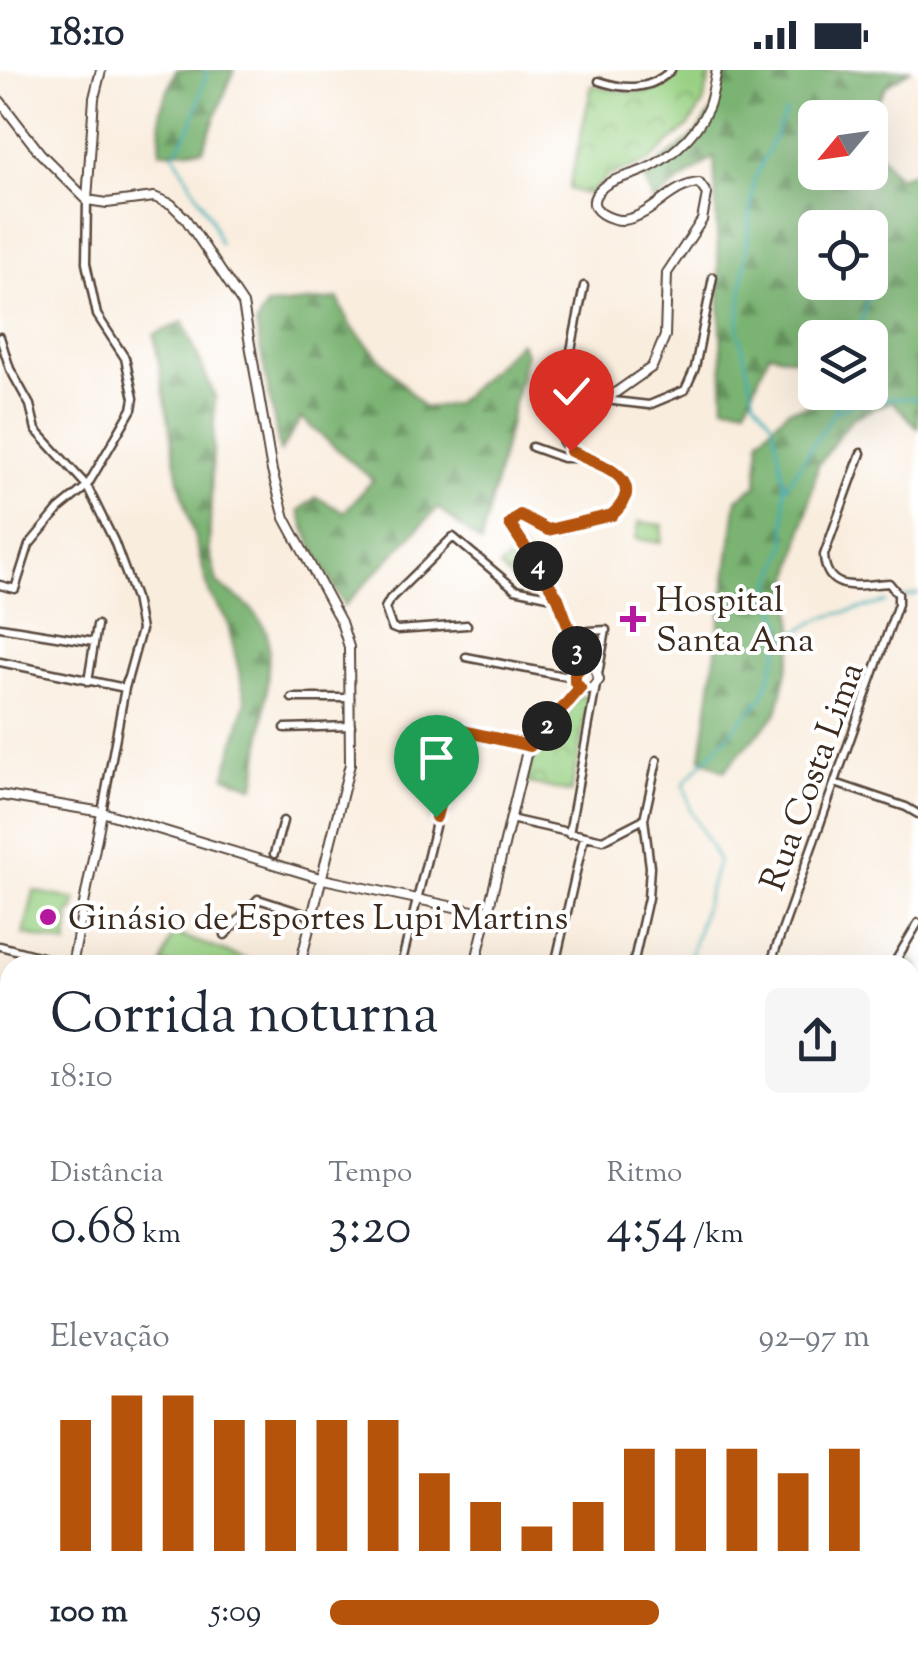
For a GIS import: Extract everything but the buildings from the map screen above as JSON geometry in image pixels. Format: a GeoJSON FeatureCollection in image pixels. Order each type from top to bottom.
{"type":"FeatureCollection","features":[{"type":"Feature","properties":{"kind":"street"},"geometry":{"type":"LineString","coordinates":[[0,585],[15,588],[30,545],[58,509],[87,486],[132,409],[134,398],[125,358],[97,314],[86,264],[86,200],[94,98],[101,70]]}},
{"type":"Feature","properties":{"kind":"street"},"geometry":{"type":"LineString","coordinates":[[599,81],[620,88],[645,86],[672,70]]}},
{"type":"Feature","properties":{"kind":"street"},"geometry":{"type":"LineString","coordinates":[[606,400],[652,367],[666,336],[667,273],[702,220],[708,194],[699,183],[689,184],[626,220],[607,218],[597,210],[596,195],[611,181],[660,162],[693,132],[708,108],[717,70]]}},
{"type":"Feature","properties":{"kind":"street"},"geometry":{"type":"LineString","coordinates":[[0,101],[40,153],[86,200],[106,203],[154,197],[172,204],[186,218],[208,256],[244,304],[272,470],[285,518],[341,622],[349,647],[350,764],[303,955]]}},
{"type":"Feature","properties":{"kind":"street"},"geometry":{"type":"LineString","coordinates":[[561,400],[649,405],[685,390],[695,368],[714,277]]}},
{"type":"Feature","properties":{"kind":"street"},"geometry":{"type":"LineString","coordinates":[[583,458],[563,442],[559,431],[561,400],[584,286]]}},
{"type":"Feature","properties":{"kind":"street"},"geometry":{"type":"LineString","coordinates":[[0,337],[10,369],[30,405],[36,430],[87,486],[132,585],[141,630],[125,688],[74,955]]}},
{"type":"Feature","properties":{"kind":"street"},"geometry":{"type":"LineString","coordinates":[[532,447],[563,458],[600,462],[618,474],[623,483],[624,498],[612,515],[556,530],[541,528],[520,515],[510,524],[558,598],[583,666]]}},
{"type":"Feature","properties":{"kind":"street","name":"Rua Costa Lima"},"geometry":{"type":"LineString","coordinates":[[774,955],[898,604],[898,594],[889,583],[853,588],[831,578],[825,569],[824,555],[861,453]]}},
{"type":"Feature","properties":{"kind":"street"},"geometry":{"type":"LineString","coordinates":[[467,625],[397,630],[392,628],[386,608],[453,537],[515,589],[558,598]]}},
{"type":"Feature","properties":{"kind":"street"},"geometry":{"type":"LineString","coordinates":[[88,682],[96,625]]}},
{"type":"Feature","properties":{"kind":"street"},"geometry":{"type":"LineString","coordinates":[[0,628],[94,642]]}},
{"type":"Feature","properties":{"kind":"street"},"geometry":{"type":"LineString","coordinates":[[569,834],[606,630],[589,631],[574,643]]}},
{"type":"Feature","properties":{"kind":"street"},"geometry":{"type":"LineString","coordinates":[[466,657],[574,678],[580,688]]}},
{"type":"Feature","properties":{"kind":"street"},"geometry":{"type":"LineString","coordinates":[[0,662],[125,688]]}},
{"type":"Feature","properties":{"kind":"street"},"geometry":{"type":"LineString","coordinates":[[574,678],[583,666]]}},
{"type":"Feature","properties":{"kind":"street"},"geometry":{"type":"LineString","coordinates":[[583,666],[594,668],[599,680]]}},
{"type":"Feature","properties":{"kind":"street"},"geometry":{"type":"LineString","coordinates":[[580,688],[592,689],[599,680]]}},
{"type":"Feature","properties":{"kind":"street"},"geometry":{"type":"LineString","coordinates":[[477,955],[530,746],[580,688]]}},
{"type":"Feature","properties":{"kind":"street"},"geometry":{"type":"LineString","coordinates":[[292,698],[350,698]]}},
{"type":"Feature","properties":{"kind":"street"},"geometry":{"type":"LineString","coordinates":[[286,728],[351,726]]}},
{"type":"Feature","properties":{"kind":"street"},"geometry":{"type":"LineString","coordinates":[[403,955],[458,732],[530,746]]}},
{"type":"Feature","properties":{"kind":"street"},"geometry":{"type":"LineString","coordinates":[[635,955],[648,898],[650,866],[644,820],[657,760]]}},
{"type":"Feature","properties":{"kind":"street"},"geometry":{"type":"LineString","coordinates":[[835,783],[906,806],[918,814]]}},
{"type":"Feature","properties":{"kind":"street"},"geometry":{"type":"LineString","coordinates":[[0,794],[102,812],[322,879],[486,914]]}},
{"type":"Feature","properties":{"kind":"street"},"geometry":{"type":"LineString","coordinates":[[510,819],[584,838],[612,838],[644,820]]}},
{"type":"Feature","properties":{"kind":"street"},"geometry":{"type":"LineString","coordinates":[[274,854],[282,821]]}},
{"type":"Feature","properties":{"kind":"street"},"geometry":{"type":"LineString","coordinates":[[557,955],[584,838]]}},
{"type":"Feature","properties":{"kind":"street"},"geometry":{"type":"LineString","coordinates":[[224,934],[258,899],[305,914]]}},
{"type":"Feature","properties":{"kind":"street"},"geometry":{"type":"LineString","coordinates":[[900,955],[918,923]]}},
{"type":"Feature","properties":{"kind":"street"},"geometry":{"type":"LineString","coordinates":[[0,946],[34,955]]}},
{"type":"Feature","properties":{"kind":"green space"},"geometry":{"type":"Polygon","coordinates":[[[176,70],[234,70],[203,149],[160,152],[161,108],[176,70]]]}},
{"type":"Feature","properties":{"kind":"green space"},"geometry":{"type":"Polygon","coordinates":[[[681,70],[712,70],[703,104],[689,126],[647,163],[608,176],[589,195],[569,189],[592,85],[629,92],[652,91],[663,87],[681,70]]]}},
{"type":"Feature","properties":{"kind":"green space"},"geometry":{"type":"Polygon","coordinates":[[[723,70],[910,70],[887,85],[878,100],[798,100],[798,190],[888,190],[888,165],[897,177],[918,171],[918,428],[892,401],[888,403],[888,320],[798,320],[798,359],[769,353],[746,407],[724,405],[714,157],[653,202],[644,175],[695,135],[713,110],[723,70]]]}},
{"type":"Feature","properties":{"kind":"green space"},"geometry":{"type":"Polygon","coordinates":[[[338,299],[350,325],[424,408],[455,404],[520,342],[526,353],[481,543],[438,508],[344,606],[299,511],[316,497],[344,512],[373,480],[301,418],[280,452],[256,325],[266,306],[338,299]]]}},
{"type":"Feature","properties":{"kind":"green space"},"geometry":{"type":"Polygon","coordinates":[[[183,322],[215,397],[209,549],[217,583],[257,616],[268,643],[255,787],[225,776],[246,701],[227,620],[210,595],[179,480],[154,335],[183,322]]]}},
{"type":"Feature","properties":{"kind":"green space"},"geometry":{"type":"Polygon","coordinates":[[[788,410],[871,410],[852,418],[818,465],[789,587],[795,638],[777,713],[724,771],[701,758],[737,499],[757,485],[760,438],[788,410]]]}},
{"type":"Feature","properties":{"kind":"green space"},"geometry":{"type":"Polygon","coordinates":[[[639,522],[663,525],[661,543],[636,539],[639,522]]]}},
{"type":"Feature","properties":{"kind":"green space"},"geometry":{"type":"Polygon","coordinates":[[[523,550],[547,591],[516,584],[499,567],[523,550]]]}},
{"type":"Feature","properties":{"kind":"green space"},"geometry":{"type":"Polygon","coordinates":[[[595,632],[601,633],[597,662],[585,659],[578,643],[595,632]]]}},
{"type":"Feature","properties":{"kind":"green space"},"geometry":{"type":"Polygon","coordinates":[[[579,696],[589,698],[571,793],[526,782],[533,753],[579,696]]]}},
{"type":"Feature","properties":{"kind":"green space","name":"Ginásio de Esportes Lupi Martins"},"geometry":{"type":"Polygon","coordinates":[[[34,891],[76,900],[74,911],[70,911],[67,945],[24,934],[34,891]]]}},
{"type":"Feature","properties":{"kind":"green space"},"geometry":{"type":"Polygon","coordinates":[[[173,933],[234,955],[165,955],[173,933]]]}},
{"type":"Feature","properties":{"kind":"waterway"},"geometry":{"type":"LineString","coordinates":[[207,70],[192,124],[174,154],[211,218],[220,244]]}},
{"type":"Feature","properties":{"kind":"waterway"},"geometry":{"type":"LineString","coordinates":[[691,955],[718,860],[691,811],[684,783],[763,697],[782,639],[782,625],[770,591],[786,544],[784,481],[773,423],[754,398],[738,328],[754,180],[786,112]]}},
{"type":"Feature","properties":{"kind":"waterway"},"geometry":{"type":"LineString","coordinates":[[862,320],[867,300]]}},
{"type":"Feature","properties":{"kind":"waterway"},"geometry":{"type":"LineString","coordinates":[[837,411],[864,399],[918,398]]}},
{"type":"Feature","properties":{"kind":"waterway"},"geometry":{"type":"LineString","coordinates":[[784,490],[835,410]]}},
{"type":"Feature","properties":{"kind":"waterway"},"geometry":{"type":"LineString","coordinates":[[905,597],[918,594]]}},
{"type":"Feature","properties":{"kind":"waterway"},"geometry":{"type":"LineString","coordinates":[[784,639],[822,618],[886,602]]}},
{"type":"Feature","properties":{"kind":"place","name":"Hospital Santa Ana"},"geometry":{"type":"Point","coordinates":[633,619]}},
{"type":"Feature","properties":{"kind":"place","name":"Ginásio de Esportes Lupi Martins"},"geometry":{"type":"Point","coordinates":[48,917]}},
{"type":"Feature","properties":{"kind":"route"},"geometry":{"type":"LineString","coordinates":[[436,817],[458,732],[530,746],[580,688],[575,674],[583,666],[558,598],[510,524],[520,515],[541,528],[556,530],[612,515],[617,510],[624,498],[618,474],[571,451]]}}]}
